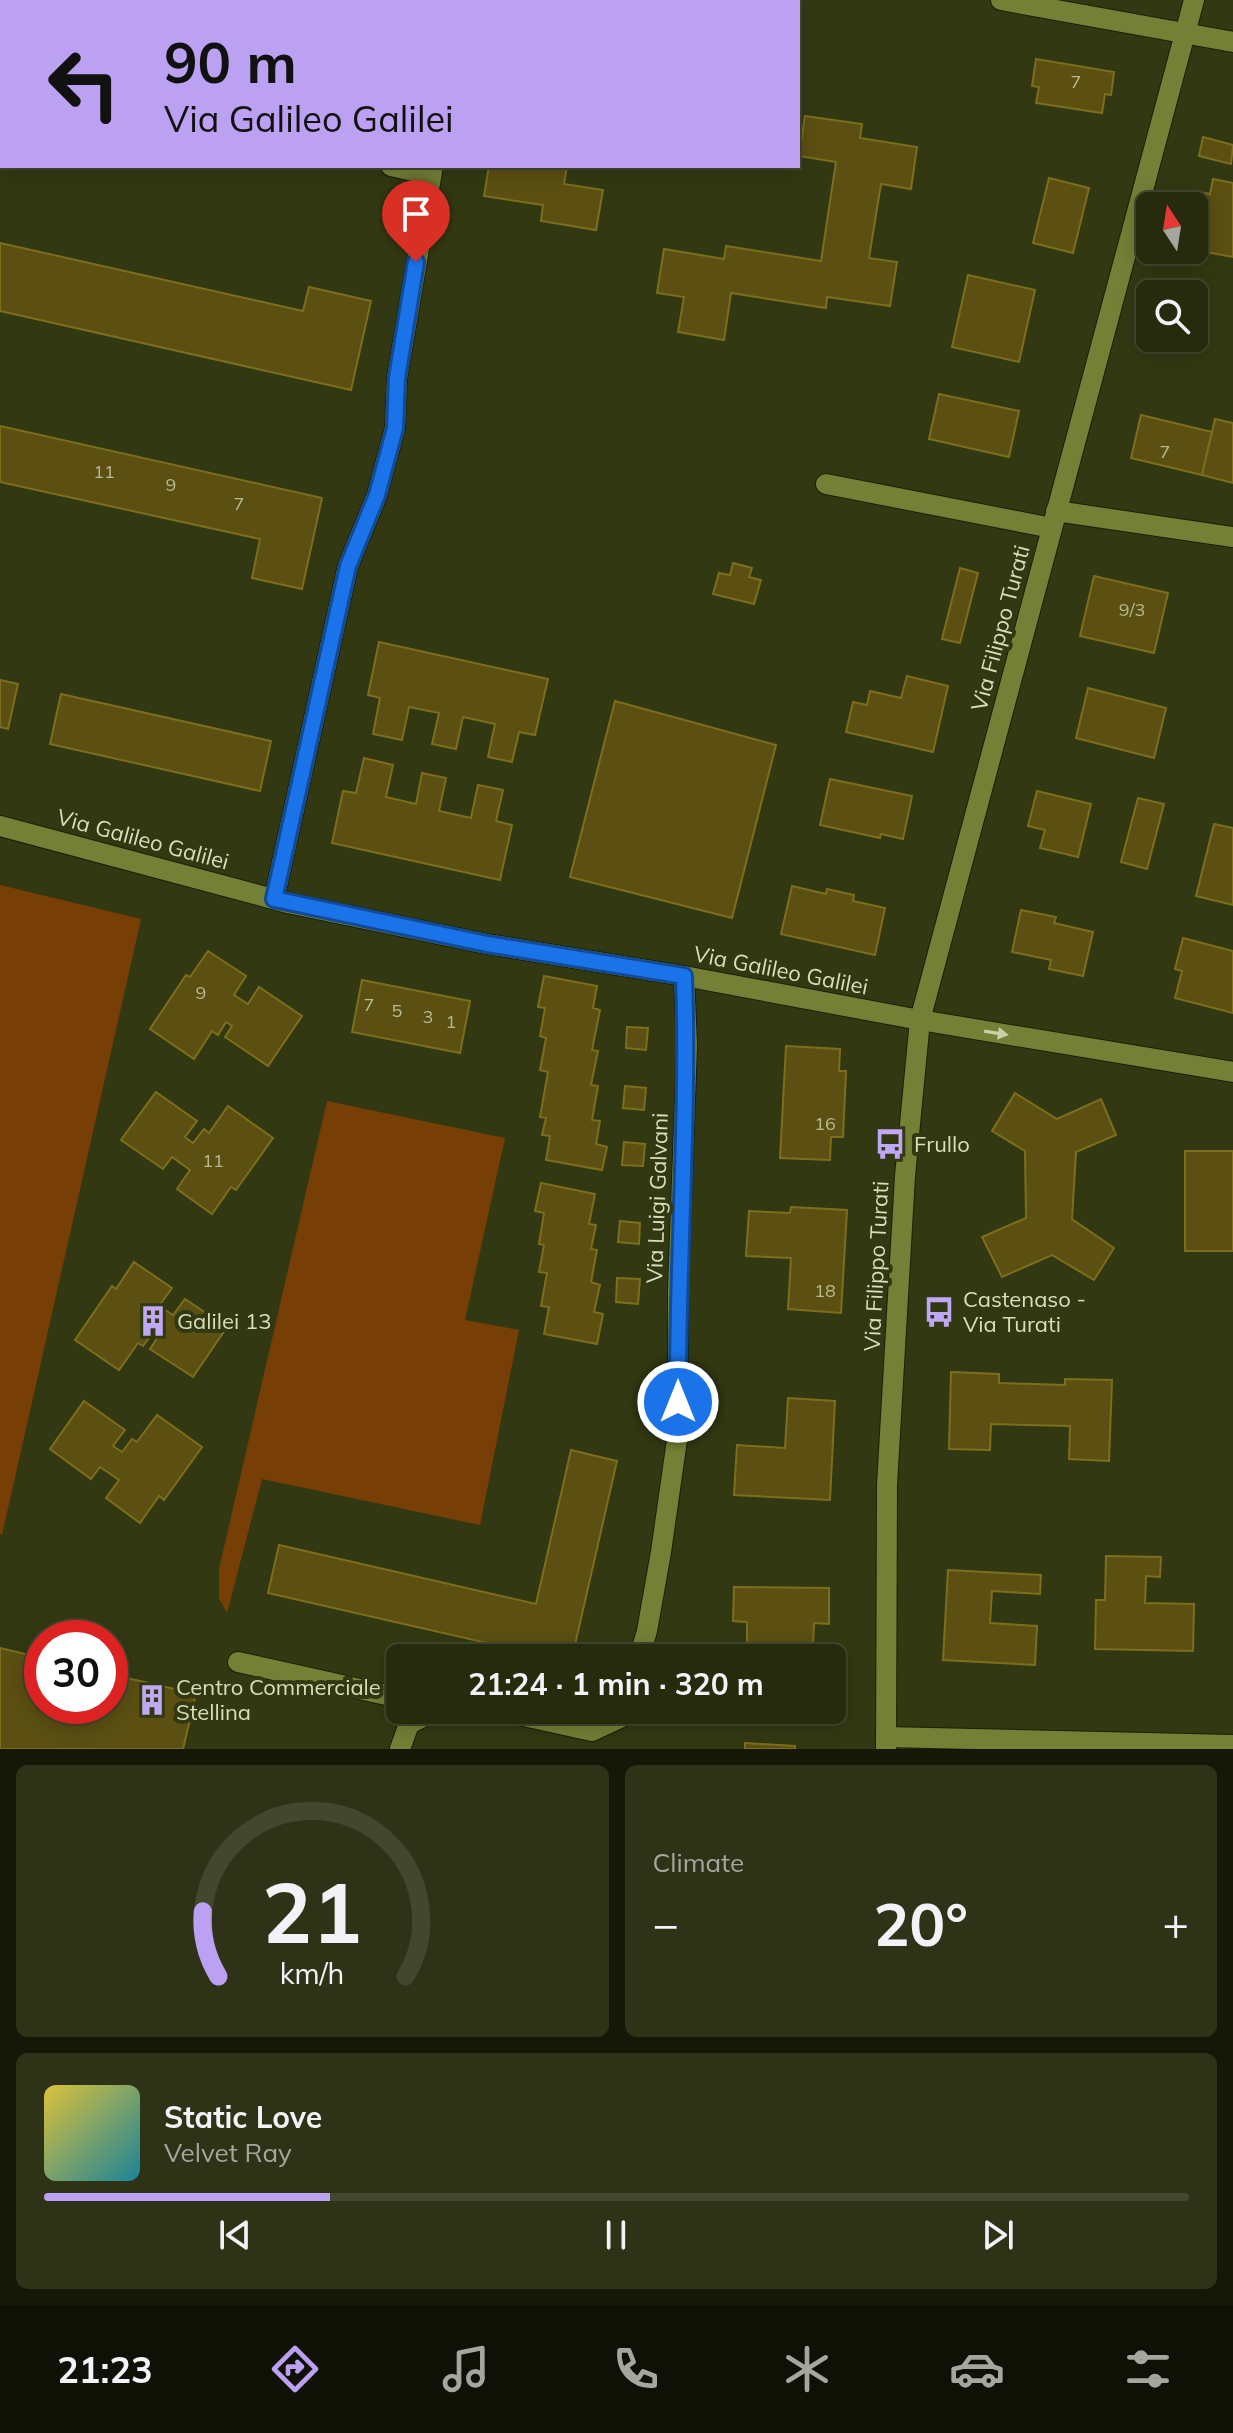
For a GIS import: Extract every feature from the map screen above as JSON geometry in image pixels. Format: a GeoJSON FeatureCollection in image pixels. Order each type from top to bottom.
{"type":"FeatureCollection","features":[{"type":"Feature","properties":{"kind":"street"},"geometry":{"type":"LineString","coordinates":[[1001,0],[1233,42]]}},
{"type":"Feature","properties":{"kind":"street","name":"Via Filippo Turati"},"geometry":{"type":"LineString","coordinates":[[1194,0],[920,1020],[905,1176],[887,1485],[886,1743],[1232,1745]]}},
{"type":"Feature","properties":{"kind":"street"},"geometry":{"type":"LineString","coordinates":[[274,899],[348,566],[377,495],[395,428],[397,378],[432,170],[412,168]]}},
{"type":"Feature","properties":{"kind":"street","name":"Via Filippo Turati"},"geometry":{"type":"LineString","coordinates":[[826,484],[1054,519],[1233,537]]}},
{"type":"Feature","properties":{"kind":"street","name":"Via Galileo Galilei"},"geometry":{"type":"LineString","coordinates":[[0,826],[274,899],[487,944],[1233,1072]]}},
{"type":"Feature","properties":{"kind":"street","name":"Via Luigi Galvani"},"geometry":{"type":"LineString","coordinates":[[643,1644],[661,1552],[678,1433],[678,1289],[687,1045],[684,976]]}},
{"type":"Feature","properties":{"kind":"street"},"geometry":{"type":"LineString","coordinates":[[238,1662],[386,1695]]}},
{"type":"Feature","properties":{"kind":"street"},"geometry":{"type":"LineString","coordinates":[[400,1749],[409,1724]]}},
{"type":"Feature","properties":{"kind":"street"},"geometry":{"type":"LineString","coordinates":[[560,1724],[592,1731],[607,1724]]}},
{"type":"Feature","properties":{"kind":"shaded area"},"geometry":{"type":"Polygon","coordinates":[[[0,885],[141,919],[2,1535],[0,1534],[0,885]]]}},
{"type":"Feature","properties":{"kind":"shaded area"},"geometry":{"type":"Polygon","coordinates":[[[327,1101],[505,1138],[465,1320],[519,1330],[480,1525],[262,1479],[227,1613],[219,1598],[219,1569],[327,1101]]]}},
{"type":"Feature","properties":{"kind":"building"},"geometry":{"type":"Polygon","coordinates":[[[1036,59],[1114,72],[1111,95],[1105,94],[1102,113],[1036,103],[1039,87],[1032,86],[1036,59]]]}},
{"type":"Feature","properties":{"kind":"building"},"geometry":{"type":"Polygon","coordinates":[[[805,116],[862,124],[860,138],[917,147],[911,189],[881,184],[869,258],[897,262],[890,306],[827,297],[826,308],[731,293],[724,340],[678,332],[684,297],[657,293],[664,249],[724,259],[726,246],[821,261],[836,162],[800,156],[805,116]]]}},
{"type":"Feature","properties":{"kind":"building"},"geometry":{"type":"Polygon","coordinates":[[[1203,137],[1233,145],[1231,164],[1199,156],[1203,137]]]}},
{"type":"Feature","properties":{"kind":"building"},"geometry":{"type":"Polygon","coordinates":[[[489,168],[567,168],[564,184],[603,190],[596,230],[541,221],[543,205],[484,196],[489,168]]]}},
{"type":"Feature","properties":{"kind":"building"},"geometry":{"type":"Polygon","coordinates":[[[1049,178],[1089,188],[1073,253],[1033,243],[1049,178]]]}},
{"type":"Feature","properties":{"kind":"building"},"geometry":{"type":"Polygon","coordinates":[[[1213,179],[1233,183],[1233,257],[1208,252],[1213,179]]]}},
{"type":"Feature","properties":{"kind":"building"},"geometry":{"type":"Polygon","coordinates":[[[0,243],[303,311],[309,287],[371,301],[351,390],[0,311],[0,243]]]}},
{"type":"Feature","properties":{"kind":"building"},"geometry":{"type":"Polygon","coordinates":[[[968,275],[1035,290],[1019,362],[952,347],[968,275]]]}},
{"type":"Feature","properties":{"kind":"building"},"geometry":{"type":"Polygon","coordinates":[[[939,394],[1019,411],[1009,457],[929,439],[939,394]]]}},
{"type":"Feature","properties":{"kind":"building"},"geometry":{"type":"Polygon","coordinates":[[[1141,415],[1212,432],[1202,475],[1131,458],[1141,415]]]}},
{"type":"Feature","properties":{"kind":"building"},"geometry":{"type":"Polygon","coordinates":[[[1215,419],[1233,423],[1233,483],[1202,475],[1215,419]]]}},
{"type":"Feature","properties":{"kind":"building"},"geometry":{"type":"Polygon","coordinates":[[[0,426],[322,498],[302,589],[252,578],[260,539],[0,482],[0,426]]]}},
{"type":"Feature","properties":{"kind":"building"},"geometry":{"type":"Polygon","coordinates":[[[733,563],[752,568],[749,577],[761,580],[754,604],[713,594],[719,573],[730,575],[733,563]]]}},
{"type":"Feature","properties":{"kind":"building"},"geometry":{"type":"Polygon","coordinates":[[[960,568],[978,573],[960,643],[942,639],[960,568]]]}},
{"type":"Feature","properties":{"kind":"building"},"geometry":{"type":"Polygon","coordinates":[[[1094,576],[1168,593],[1154,653],[1080,636],[1094,576]]]}},
{"type":"Feature","properties":{"kind":"building"},"geometry":{"type":"Polygon","coordinates":[[[379,642],[548,679],[535,735],[519,732],[512,762],[488,757],[495,724],[463,717],[456,749],[432,744],[439,713],[409,707],[402,740],[373,734],[380,698],[368,695],[379,642]]]}},
{"type":"Feature","properties":{"kind":"building"},"geometry":{"type":"Polygon","coordinates":[[[907,676],[948,686],[933,752],[846,732],[853,702],[867,705],[870,691],[901,698],[907,676]]]}},
{"type":"Feature","properties":{"kind":"building"},"geometry":{"type":"Polygon","coordinates":[[[0,680],[18,684],[8,729],[0,727],[0,680]]]}},
{"type":"Feature","properties":{"kind":"building"},"geometry":{"type":"Polygon","coordinates":[[[1088,688],[1166,708],[1154,758],[1076,738],[1088,688]]]}},
{"type":"Feature","properties":{"kind":"building"},"geometry":{"type":"Polygon","coordinates":[[[61,694],[271,741],[260,791],[50,744],[61,694]]]}},
{"type":"Feature","properties":{"kind":"building"},"geometry":{"type":"Polygon","coordinates":[[[615,701],[776,745],[732,918],[570,877],[615,701]]]}},
{"type":"Feature","properties":{"kind":"building"},"geometry":{"type":"Polygon","coordinates":[[[364,758],[393,765],[386,797],[416,804],[422,773],[446,778],[439,811],[471,818],[478,785],[503,790],[496,821],[512,825],[500,880],[332,843],[343,791],[356,793],[364,758]]]}},
{"type":"Feature","properties":{"kind":"building"},"geometry":{"type":"Polygon","coordinates":[[[830,779],[912,796],[903,839],[881,834],[880,838],[820,825],[830,779]]]}},
{"type":"Feature","properties":{"kind":"building"},"geometry":{"type":"Polygon","coordinates":[[[1037,791],[1091,804],[1078,857],[1040,848],[1045,830],[1028,826],[1037,791]]]}},
{"type":"Feature","properties":{"kind":"building"},"geometry":{"type":"Polygon","coordinates":[[[1138,798],[1164,804],[1147,869],[1121,862],[1138,798]]]}},
{"type":"Feature","properties":{"kind":"building"},"geometry":{"type":"Polygon","coordinates":[[[1214,824],[1233,828],[1233,905],[1196,896],[1214,824]]]}},
{"type":"Feature","properties":{"kind":"building"},"geometry":{"type":"Polygon","coordinates":[[[792,886],[826,894],[827,889],[854,895],[853,901],[885,908],[875,955],[781,934],[792,886]]]}},
{"type":"Feature","properties":{"kind":"building"},"geometry":{"type":"Polygon","coordinates":[[[1021,910],[1056,917],[1054,923],[1093,932],[1083,976],[1049,969],[1051,960],[1012,952],[1021,910]]]}},
{"type":"Feature","properties":{"kind":"building"},"geometry":{"type":"Polygon","coordinates":[[[1183,938],[1233,951],[1233,1013],[1175,998],[1182,971],[1175,969],[1183,938]]]}},
{"type":"Feature","properties":{"kind":"building"},"geometry":{"type":"Polygon","coordinates":[[[208,951],[246,976],[234,995],[248,1004],[259,987],[302,1016],[268,1066],[225,1037],[232,1026],[226,1022],[218,1035],[212,1031],[194,1059],[150,1029],[186,975],[190,977],[208,951]]]}},
{"type":"Feature","properties":{"kind":"building"},"geometry":{"type":"Polygon","coordinates":[[[544,976],[597,986],[593,1008],[600,1010],[592,1050],[598,1051],[591,1085],[598,1086],[592,1120],[600,1121],[596,1144],[607,1147],[602,1170],[546,1160],[550,1136],[542,1135],[546,1118],[540,1117],[548,1072],[540,1070],[546,1038],[540,1036],[545,1008],[538,1007],[544,976]]]}},
{"type":"Feature","properties":{"kind":"building"},"geometry":{"type":"Polygon","coordinates":[[[362,980],[470,1001],[460,1053],[352,1032],[362,980]]]}},
{"type":"Feature","properties":{"kind":"building"},"geometry":{"type":"Polygon","coordinates":[[[627,1027],[648,1028],[646,1050],[626,1048],[627,1027]]]}},
{"type":"Feature","properties":{"kind":"building"},"geometry":{"type":"Polygon","coordinates":[[[786,1046],[840,1049],[839,1071],[846,1071],[843,1137],[831,1137],[830,1160],[780,1158],[786,1046]]]}},
{"type":"Feature","properties":{"kind":"building"},"geometry":{"type":"Polygon","coordinates":[[[625,1086],[646,1088],[644,1110],[623,1108],[625,1086]]]}},
{"type":"Feature","properties":{"kind":"building"},"geometry":{"type":"Polygon","coordinates":[[[156,1092],[197,1121],[185,1137],[193,1143],[204,1129],[209,1133],[228,1106],[273,1138],[236,1190],[231,1187],[212,1214],[177,1189],[190,1170],[172,1157],[163,1169],[121,1140],[156,1092]]]}},
{"type":"Feature","properties":{"kind":"building"},"geometry":{"type":"Polygon","coordinates":[[[1015,1093],[1057,1119],[1101,1099],[1116,1135],[1076,1152],[1072,1219],[1114,1248],[1094,1280],[1052,1255],[1002,1277],[982,1237],[1026,1218],[1025,1151],[992,1131],[1015,1093]]]}},
{"type":"Feature","properties":{"kind":"building"},"geometry":{"type":"Polygon","coordinates":[[[624,1142],[645,1144],[643,1166],[622,1165],[624,1142]]]}},
{"type":"Feature","properties":{"kind":"building"},"geometry":{"type":"Polygon","coordinates":[[[1185,1151],[1233,1151],[1233,1251],[1185,1251],[1185,1151]]]}},
{"type":"Feature","properties":{"kind":"building"},"geometry":{"type":"Polygon","coordinates":[[[541,1183],[595,1194],[589,1224],[596,1225],[591,1249],[597,1250],[591,1282],[600,1285],[594,1312],[603,1314],[597,1344],[544,1334],[549,1307],[541,1306],[547,1273],[539,1272],[544,1245],[539,1244],[544,1213],[535,1211],[541,1183]]]}},
{"type":"Feature","properties":{"kind":"building"},"geometry":{"type":"Polygon","coordinates":[[[791,1207],[847,1210],[841,1313],[788,1309],[791,1258],[746,1256],[749,1211],[790,1213],[791,1207]]]}},
{"type":"Feature","properties":{"kind":"building"},"geometry":{"type":"Polygon","coordinates":[[[620,1221],[640,1223],[639,1244],[618,1242],[620,1221]]]}},
{"type":"Feature","properties":{"kind":"building","name":"Galilei 13"},"geometry":{"type":"Polygon","coordinates":[[[134,1262],[172,1288],[159,1306],[173,1315],[185,1299],[227,1327],[193,1377],[150,1349],[158,1337],[152,1334],[143,1346],[138,1343],[119,1370],[75,1340],[112,1286],[116,1289],[134,1262]]]}},
{"type":"Feature","properties":{"kind":"building"},"geometry":{"type":"Polygon","coordinates":[[[617,1278],[640,1279],[638,1304],[616,1302],[617,1278]]]}},
{"type":"Feature","properties":{"kind":"building"},"geometry":{"type":"Polygon","coordinates":[[[951,1372],[999,1374],[999,1383],[1065,1385],[1065,1379],[1112,1380],[1109,1461],[1069,1459],[1070,1426],[991,1424],[990,1450],[949,1449],[951,1372]]]}},
{"type":"Feature","properties":{"kind":"building"},"geometry":{"type":"Polygon","coordinates":[[[788,1398],[835,1401],[830,1500],[734,1495],[737,1445],[785,1448],[788,1398]]]}},
{"type":"Feature","properties":{"kind":"building"},"geometry":{"type":"Polygon","coordinates":[[[84,1401],[125,1430],[113,1446],[122,1452],[132,1439],[137,1442],[157,1415],[202,1447],[164,1500],[159,1496],[140,1523],[106,1498],[119,1480],[100,1467],[91,1479],[50,1449],[84,1401]]]}},
{"type":"Feature","properties":{"kind":"building"},"geometry":{"type":"Polygon","coordinates":[[[571,1450],[617,1461],[575,1644],[492,1644],[268,1593],[279,1545],[536,1604],[571,1450]]]}},
{"type":"Feature","properties":{"kind":"building"},"geometry":{"type":"Polygon","coordinates":[[[1106,1556],[1161,1557],[1160,1577],[1146,1576],[1145,1603],[1194,1604],[1193,1651],[1095,1649],[1096,1600],[1105,1600],[1106,1556]]]}},
{"type":"Feature","properties":{"kind":"building"},"geometry":{"type":"Polygon","coordinates":[[[948,1570],[1041,1575],[1040,1594],[992,1591],[990,1623],[1037,1626],[1035,1665],[943,1660],[948,1570]]]}},
{"type":"Feature","properties":{"kind":"building"},"geometry":{"type":"Polygon","coordinates":[[[734,1587],[829,1588],[829,1624],[814,1623],[813,1644],[747,1643],[747,1622],[733,1621],[734,1587]]]}},
{"type":"Feature","properties":{"kind":"building","name":"Centro Commerciale Stellina"},"geometry":{"type":"Polygon","coordinates":[[[0,1648],[24,1654],[24,1724],[128,1724],[128,1678],[196,1694],[183,1749],[0,1749],[0,1648]]]}},
{"type":"Feature","properties":{"kind":"building"},"geometry":{"type":"Polygon","coordinates":[[[745,1743],[795,1746],[795,1749],[745,1749],[745,1743]]]}},
{"type":"Feature","properties":{"kind":"place","name":"Frullo"},"geometry":{"type":"Point","coordinates":[890,1144]}},
{"type":"Feature","properties":{"kind":"place","name":"Castenaso - Via Turati"},"geometry":{"type":"Point","coordinates":[939,1312]}},
{"type":"Feature","properties":{"kind":"place","name":"Galilei 13"},"geometry":{"type":"Point","coordinates":[153,1321]}},
{"type":"Feature","properties":{"kind":"place","name":"Centro Commerciale Stellina"},"geometry":{"type":"Point","coordinates":[152,1700]}},
{"type":"Feature","properties":{"kind":"route"},"geometry":{"type":"LineString","coordinates":[[416,262],[397,378],[395,428],[377,495],[348,566],[274,899],[487,944],[684,976],[687,1045],[678,1289],[678,1402]]}}]}
